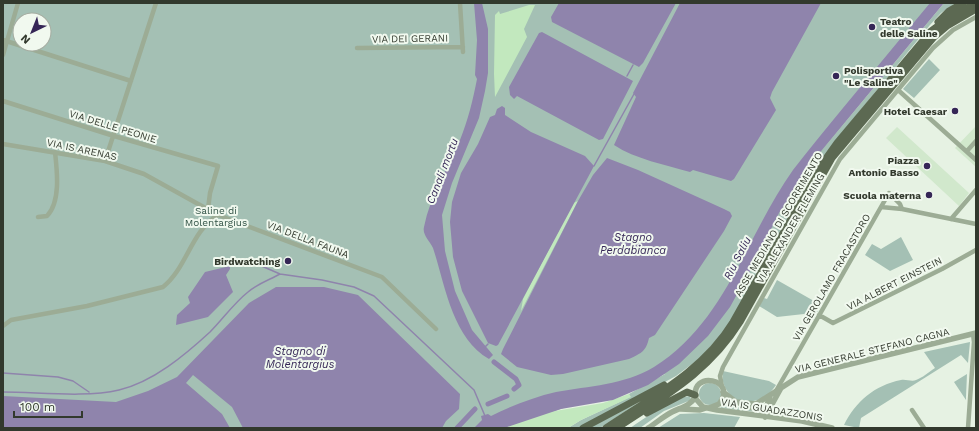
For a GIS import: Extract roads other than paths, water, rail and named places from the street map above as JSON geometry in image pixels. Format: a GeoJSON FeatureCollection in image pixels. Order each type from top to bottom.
{"type":"FeatureCollection","features":[{"type":"Feature","properties":{"kind":"highway"},"geometry":{"type":"LineString","coordinates":[[931,31],[949,11],[963,3]]}},
{"type":"Feature","properties":{"kind":"highway","name":"ASSE MEDIANO DI SCORRIMENTO"},"geometry":{"type":"LineString","coordinates":[[606,428],[674,383],[698,365],[727,333],[822,164],[837,143],[931,31],[976,3]]}},
{"type":"Feature","properties":{"kind":"highway","name":"ASSE MEDIANO DI SCORRIMENTO"},"geometry":{"type":"LineString","coordinates":[[617,428],[690,378],[705,366],[725,345],[740,322],[832,158],[934,37],[947,26],[976,9]]}},
{"type":"Feature","properties":{"kind":"highway"},"geometry":{"type":"LineString","coordinates":[[583,428],[669,382],[674,383]]}},
{"type":"Feature","properties":{"kind":"highway"},"geometry":{"type":"LineString","coordinates":[[639,414],[646,414],[687,392],[696,395]]}},
{"type":"Feature","properties":{"kind":"street"},"geometry":{"type":"LineString","coordinates":[[3,55],[5,41],[18,3]]}},
{"type":"Feature","properties":{"kind":"street"},"geometry":{"type":"LineString","coordinates":[[105,161],[156,3]]}},
{"type":"Feature","properties":{"kind":"street"},"geometry":{"type":"LineString","coordinates":[[460,3],[464,47],[463,52]]}},
{"type":"Feature","properties":{"kind":"street","name":"VIA ALEXANDER FLEMING"},"geometry":{"type":"LineString","coordinates":[[722,390],[720,376],[723,367],[840,159],[943,38],[976,17]]}},
{"type":"Feature","properties":{"kind":"street"},"geometry":{"type":"LineString","coordinates":[[5,41],[131,81]]}},
{"type":"Feature","properties":{"kind":"street","name":"VIA DEI GERANI"},"geometry":{"type":"LineString","coordinates":[[357,48],[464,47]]}},
{"type":"Feature","properties":{"kind":"street"},"geometry":{"type":"LineString","coordinates":[[898,90],[976,160]]}},
{"type":"Feature","properties":{"kind":"street","name":"VIA DELLE PEONIE"},"geometry":{"type":"LineString","coordinates":[[3,101],[114,136],[218,166],[210,193],[208,208]]}},
{"type":"Feature","properties":{"kind":"street"},"geometry":{"type":"LineString","coordinates":[[966,152],[976,141]]}},
{"type":"Feature","properties":{"kind":"street","name":"VIA IS ARENAS"},"geometry":{"type":"LineString","coordinates":[[3,144],[105,161],[144,174],[208,208],[218,216]]}},
{"type":"Feature","properties":{"kind":"street"},"geometry":{"type":"LineString","coordinates":[[38,217],[47,216],[53,206],[56,184],[55,152]]}},
{"type":"Feature","properties":{"kind":"street"},"geometry":{"type":"LineString","coordinates":[[951,219],[976,190]]}},
{"type":"Feature","properties":{"kind":"street","name":"VIA GEROLAMO FRACASTORO"},"geometry":{"type":"LineString","coordinates":[[779,389],[788,370],[889,193],[900,204],[902,209]]}},
{"type":"Feature","properties":{"kind":"street"},"geometry":{"type":"LineString","coordinates":[[881,207],[902,209],[976,224]]}},
{"type":"Feature","properties":{"kind":"street"},"geometry":{"type":"LineString","coordinates":[[3,326],[11,320],[86,306],[163,287],[171,280],[202,228],[218,216]]}},
{"type":"Feature","properties":{"kind":"street","name":"VIA DELLA FAUNA"},"geometry":{"type":"LineString","coordinates":[[218,216],[382,277],[436,329]]}},
{"type":"Feature","properties":{"kind":"street","name":"VIA ALBERT EINSTEIN"},"geometry":{"type":"LineString","coordinates":[[819,315],[833,323],[942,270],[976,250]]}},
{"type":"Feature","properties":{"kind":"street"},"geometry":{"type":"LineString","coordinates":[[968,428],[974,377],[974,334]]}},
{"type":"Feature","properties":{"kind":"street","name":"VIA GENERALE STEFANO CAGNA"},"geometry":{"type":"LineString","coordinates":[[766,417],[779,389],[789,381],[798,377],[974,334]]}},
{"type":"Feature","properties":{"kind":"street"},"geometry":{"type":"LineString","coordinates":[[788,370],[787,375],[789,381]]}},
{"type":"Feature","properties":{"kind":"street"},"geometry":{"type":"LineString","coordinates":[[648,428],[672,412],[692,402],[699,385],[707,380],[716,382],[722,390],[723,399],[719,404],[700,410]]}},
{"type":"Feature","properties":{"kind":"street"},"geometry":{"type":"LineString","coordinates":[[736,402],[756,404],[771,396],[779,389]]}},
{"type":"Feature","properties":{"kind":"street","name":"VIA IS GUADAZZONIS"},"geometry":{"type":"LineString","coordinates":[[722,390],[736,402]]}},
{"type":"Feature","properties":{"kind":"street"},"geometry":{"type":"LineString","coordinates":[[696,395],[699,403],[708,408]]}},
{"type":"Feature","properties":{"kind":"street"},"geometry":{"type":"LineString","coordinates":[[766,417],[765,411],[771,396]]}},
{"type":"Feature","properties":{"kind":"street"},"geometry":{"type":"LineString","coordinates":[[736,402],[759,410],[766,417]]}},
{"type":"Feature","properties":{"kind":"street","name":"VIA IS GUADAZZONIS"},"geometry":{"type":"LineString","coordinates":[[708,408],[832,428]]}},
{"type":"Feature","properties":{"kind":"street"},"geometry":{"type":"LineString","coordinates":[[680,409],[717,410]]}},
{"type":"Feature","properties":{"kind":"street"},"geometry":{"type":"LineString","coordinates":[[912,410],[924,428]]}},
{"type":"Feature","properties":{"kind":"water"},"geometry":{"type":"Polygon","coordinates":[[[474,3],[482,3],[488,29],[488,73],[479,118],[452,183],[442,215],[445,251],[455,291],[472,330],[493,355],[489,359],[476,350],[466,338],[458,324],[446,293],[433,248],[425,235],[424,230],[430,204],[463,132],[474,95],[477,79],[475,75],[477,40],[474,3]]]}},
{"type":"Feature","properties":{"kind":"water"},"geometry":{"type":"Polygon","coordinates":[[[559,3],[676,3],[643,63],[639,67],[552,22],[551,17],[559,3]]]}},
{"type":"Feature","properties":{"kind":"water"},"geometry":{"type":"Polygon","coordinates":[[[680,3],[821,3],[772,92],[770,98],[776,110],[734,179],[731,181],[693,170],[690,172],[651,161],[631,154],[614,145],[636,97],[633,93],[680,3]]]}},
{"type":"Feature","properties":{"kind":"water"},"geometry":{"type":"Polygon","coordinates":[[[930,3],[944,3],[817,156],[779,213],[730,307],[708,336],[679,364],[648,385],[613,400],[561,409],[504,428],[474,428],[482,420],[481,416],[488,414],[491,416],[539,396],[631,378],[654,367],[679,348],[699,327],[717,302],[733,276],[776,196],[793,170],[930,3]]]}},
{"type":"Feature","properties":{"kind":"water"},"geometry":{"type":"Polygon","coordinates":[[[542,32],[633,81],[603,139],[599,140],[517,96],[514,99],[510,95],[509,87],[539,33],[542,32]]]}},
{"type":"Feature","properties":{"kind":"water"},"geometry":{"type":"Polygon","coordinates":[[[502,106],[505,108],[505,115],[531,132],[585,156],[594,166],[498,345],[496,346],[488,343],[462,291],[453,257],[450,222],[452,202],[461,173],[478,144],[490,117],[495,115],[497,109],[502,106]]]}},
{"type":"Feature","properties":{"kind":"water","name":"Stagno Perdabianca"},"geometry":{"type":"Polygon","coordinates":[[[607,158],[638,170],[724,209],[730,212],[732,216],[724,231],[655,335],[649,338],[645,349],[640,353],[629,359],[563,374],[551,375],[517,367],[501,354],[503,349],[578,201],[593,175],[607,158]]]}},
{"type":"Feature","properties":{"kind":"water"},"geometry":{"type":"Polygon","coordinates":[[[230,266],[230,269],[226,275],[233,292],[208,317],[176,325],[177,315],[190,303],[188,297],[205,272],[230,266]]]}},
{"type":"Feature","properties":{"kind":"water","name":"Stagno di Molentargius"},"geometry":{"type":"Polygon","coordinates":[[[276,287],[324,287],[358,295],[460,394],[459,409],[446,421],[442,428],[243,428],[232,407],[193,375],[186,383],[222,414],[230,428],[3,428],[3,396],[116,402],[148,391],[177,377],[249,303],[276,287]]]}},
{"type":"Feature","properties":{"kind":"waterway"},"geometry":{"type":"LineString","coordinates":[[627,76],[633,65]]}},
{"type":"Feature","properties":{"kind":"waterway"},"geometry":{"type":"LineString","coordinates":[[594,166],[634,94]]}},
{"type":"Feature","properties":{"kind":"waterway"},"geometry":{"type":"LineString","coordinates":[[230,266],[242,261],[257,264],[280,274],[322,280],[354,287],[374,296],[474,390],[485,416]]}},
{"type":"Feature","properties":{"kind":"waterway"},"geometry":{"type":"LineString","coordinates":[[3,392],[91,394],[119,390],[144,381],[168,367],[190,350],[210,332],[248,292],[259,284],[280,274]]}},
{"type":"Feature","properties":{"kind":"waterway"},"geometry":{"type":"LineString","coordinates":[[484,348],[488,344]]}},
{"type":"Feature","properties":{"kind":"waterway","name":"Canali mortu"},"geometry":{"type":"LineString","coordinates":[[494,362],[516,379],[519,385],[514,389]]}},
{"type":"Feature","properties":{"kind":"waterway"},"geometry":{"type":"LineString","coordinates":[[3,373],[58,377],[73,381],[89,392]]}},
{"type":"Feature","properties":{"kind":"waterway","name":"Canali mortu"},"geometry":{"type":"LineString","coordinates":[[488,404],[507,396]]}},
{"type":"Feature","properties":{"kind":"waterway","name":"Canali mortu"},"geometry":{"type":"LineString","coordinates":[[457,428],[475,409]]}},
{"type":"Feature","properties":{"kind":"place","name":"Teatro delle Saline"},"geometry":{"type":"Point","coordinates":[872,27]}},
{"type":"Feature","properties":{"kind":"place","name":"Polisportiva \"Le Saline\""},"geometry":{"type":"Point","coordinates":[836,76]}},
{"type":"Feature","properties":{"kind":"place","name":"Hotel Caesar"},"geometry":{"type":"Point","coordinates":[955,111]}},
{"type":"Feature","properties":{"kind":"place","name":"Piazza Antonio Basso"},"geometry":{"type":"Point","coordinates":[927,166]}},
{"type":"Feature","properties":{"kind":"place","name":"Scuola materna"},"geometry":{"type":"Point","coordinates":[929,195]}},
{"type":"Feature","properties":{"kind":"place","name":"Birdwatching"},"geometry":{"type":"Point","coordinates":[288,261]}},
{"type":"Feature","properties":{"kind":"park label","name":"Saline di Molentargius"},"geometry":{"type":"Point","coordinates":[216,216]}},
{"type":"Feature","properties":{"kind":"water label","name":"Riu Saliu"},"geometry":{"type":"Point","coordinates":[737,258]}}]}
